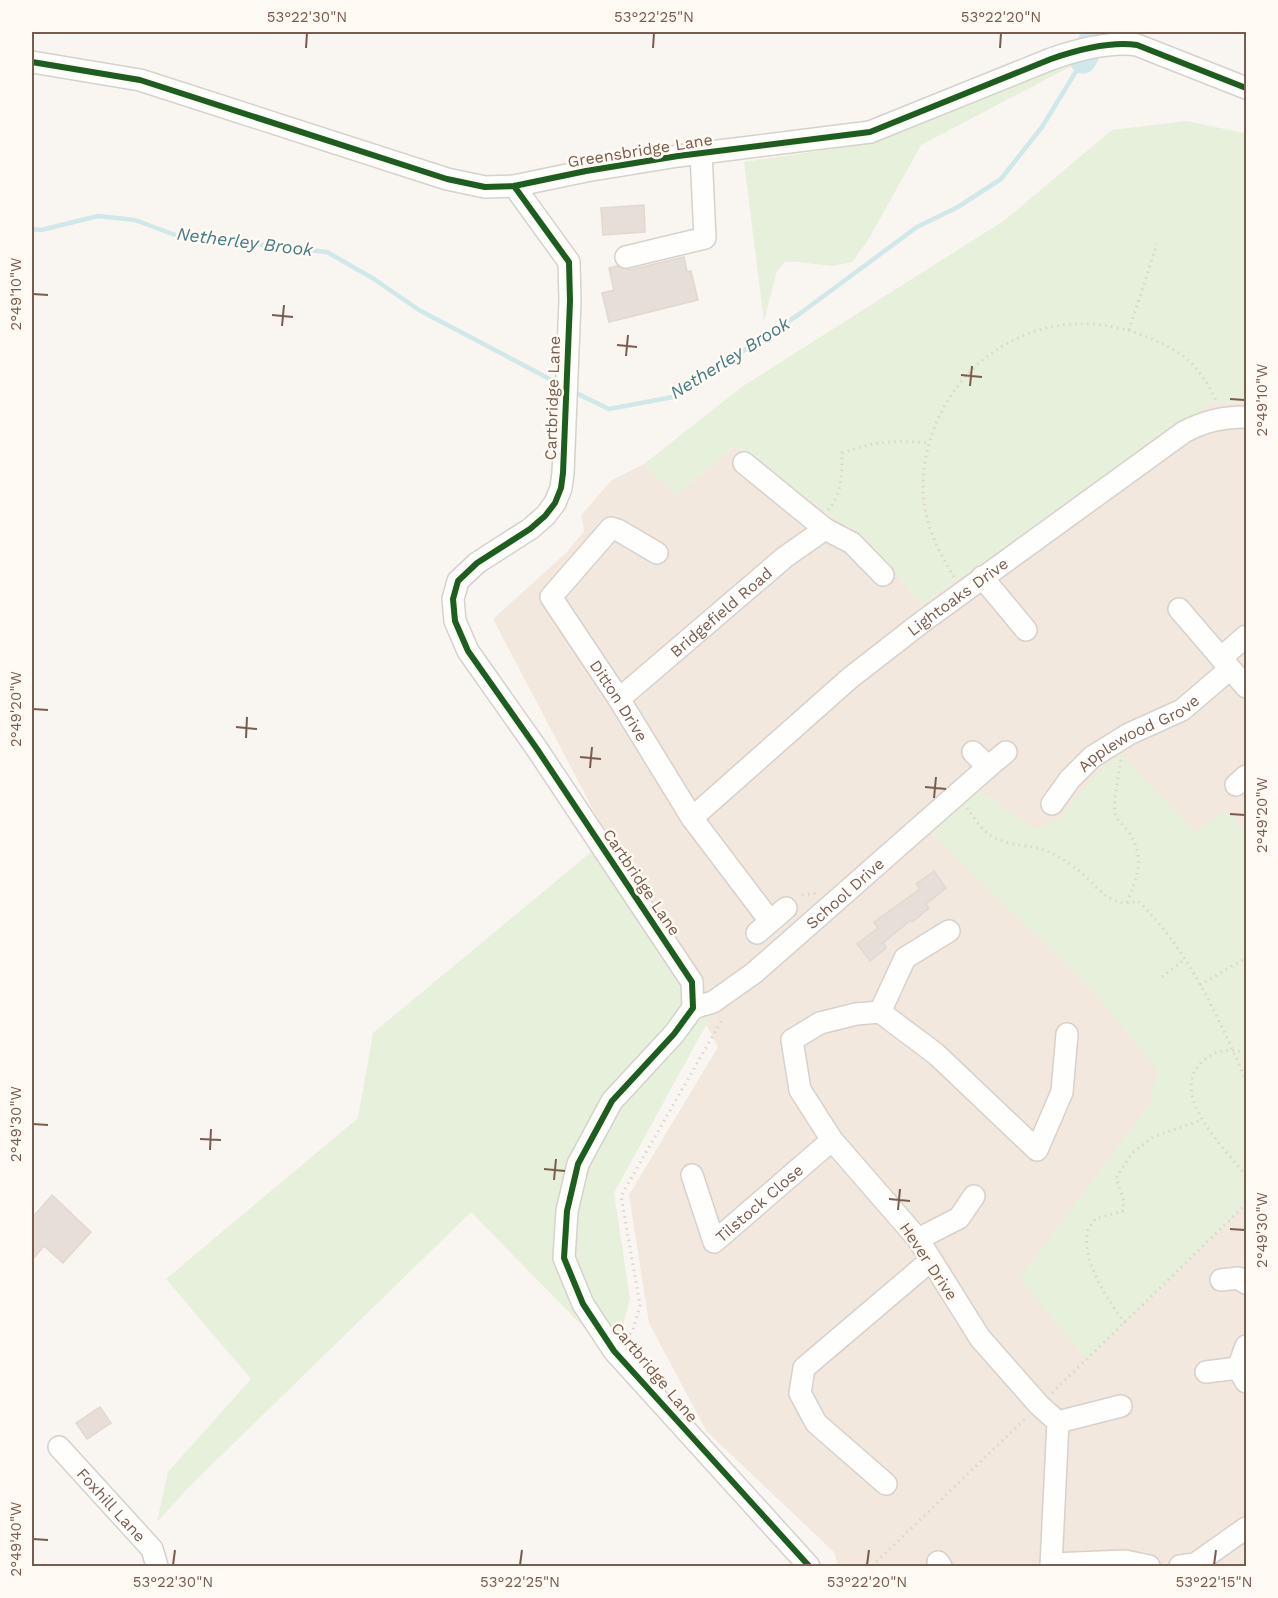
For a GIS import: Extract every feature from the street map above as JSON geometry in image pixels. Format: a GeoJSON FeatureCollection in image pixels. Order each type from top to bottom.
{"type":"FeatureCollection","features":[{"type":"Feature","properties":{"kind":"street","name":"Greensbridge Lane"},"geometry":{"type":"LineString","coordinates":[[32,62],[140,80],[447,179],[485,187],[514,186],[586,171],[701,153],[870,132],[1051,59],[1080,51],[1123,44],[1137,45],[1246,88]]}},
{"type":"Feature","properties":{"kind":"street"},"geometry":{"type":"LineString","coordinates":[[626,257],[705,238],[701,153]]}},
{"type":"Feature","properties":{"kind":"street","name":"Cartbridge Lane"},"geometry":{"type":"LineString","coordinates":[[514,186],[569,262],[561,488],[555,503],[545,516],[530,529],[467,570],[458,581],[453,599],[455,621],[468,651],[537,749],[692,982],[693,1008],[674,1034],[612,1101],[578,1164],[567,1211],[564,1258],[583,1304],[615,1351],[809,1566]]}},
{"type":"Feature","properties":{"kind":"street","name":"Lightoaks Drive"},"geometry":{"type":"LineString","coordinates":[[692,818],[850,678],[964,591],[1184,432],[1201,423],[1224,417],[1246,417]]}},
{"type":"Feature","properties":{"kind":"street"},"geometry":{"type":"LineString","coordinates":[[744,464],[820,525],[852,543],[883,575]]}},
{"type":"Feature","properties":{"kind":"street","name":"Bridgefield Road"},"geometry":{"type":"LineString","coordinates":[[619,699],[820,525]]}},
{"type":"Feature","properties":{"kind":"street","name":"Ditton Drive"},"geometry":{"type":"LineString","coordinates":[[657,553],[611,528],[551,597],[619,699],[692,818],[771,921]]}},
{"type":"Feature","properties":{"kind":"street"},"geometry":{"type":"LineString","coordinates":[[982,578],[1026,631]]}},
{"type":"Feature","properties":{"kind":"street"},"geometry":{"type":"LineString","coordinates":[[1179,609],[1246,687]]}},
{"type":"Feature","properties":{"kind":"street","name":"Applewood Grove"},"geometry":{"type":"LineString","coordinates":[[1052,804],[1070,778],[1092,756],[1123,738],[1182,710],[1225,664],[1246,636]]}},
{"type":"Feature","properties":{"kind":"street"},"geometry":{"type":"LineString","coordinates":[[974,752],[988,767]]}},
{"type":"Feature","properties":{"kind":"street","name":"School Drive"},"geometry":{"type":"LineString","coordinates":[[693,1008],[714,1002],[754,973],[1006,752]]}},
{"type":"Feature","properties":{"kind":"street"},"geometry":{"type":"LineString","coordinates":[[949,931],[906,958],[880,1012],[936,1054],[1037,1150],[1062,1092],[1067,1034]]}},
{"type":"Feature","properties":{"kind":"street","name":"Hever Drive"},"geometry":{"type":"LineString","coordinates":[[880,1012],[856,1014],[820,1023],[792,1040],[800,1090],[832,1140],[918,1239],[980,1338],[1058,1422]]}},
{"type":"Feature","properties":{"kind":"street","name":"Tilstock Close"},"geometry":{"type":"LineString","coordinates":[[692,1175],[714,1242],[832,1140]]}},
{"type":"Feature","properties":{"kind":"street"},"geometry":{"type":"LineString","coordinates":[[918,1239],[959,1218],[974,1196]]}},
{"type":"Feature","properties":{"kind":"street"},"geometry":{"type":"LineString","coordinates":[[886,1484],[816,1423],[800,1393],[804,1368],[930,1260]]}},
{"type":"Feature","properties":{"kind":"street"},"geometry":{"type":"LineString","coordinates":[[1221,1280],[1238,1278],[1246,1283]]}},
{"type":"Feature","properties":{"kind":"street"},"geometry":{"type":"LineString","coordinates":[[1206,1372],[1242,1375],[1246,1346]]}},
{"type":"Feature","properties":{"kind":"street"},"geometry":{"type":"LineString","coordinates":[[1121,1406],[1058,1422],[1051,1565],[1125,1561],[1149,1566]]}},
{"type":"Feature","properties":{"kind":"street","name":"Foxhill Lane"},"geometry":{"type":"LineString","coordinates":[[59,1447],[152,1549],[157,1566]]}},
{"type":"Feature","properties":{"kind":"street"},"geometry":{"type":"LineString","coordinates":[[1180,1566],[1195,1564],[1246,1528]]}},
{"type":"Feature","properties":{"kind":"path"},"geometry":{"type":"LineString","coordinates":[[1129,330],[1157,244]]}},
{"type":"Feature","properties":{"kind":"path"},"geometry":{"type":"LineString","coordinates":[[964,591],[943,560],[929,526],[923,489],[928,443],[944,404],[969,372],[999,347],[1031,333],[1063,324],[1129,330],[1161,342],[1189,359],[1207,383],[1224,417]]}},
{"type":"Feature","properties":{"kind":"path"},"geometry":{"type":"LineString","coordinates":[[820,525],[832,505],[842,480],[842,453],[869,443],[900,440],[928,443]]}},
{"type":"Feature","properties":{"kind":"path"},"geometry":{"type":"LineString","coordinates":[[1123,738],[1114,807],[1116,817],[1129,832],[1138,849],[1139,870],[1126,904]]}},
{"type":"Feature","properties":{"kind":"path"},"geometry":{"type":"LineString","coordinates":[[957,795],[983,829],[995,838],[1039,848],[1056,855],[1080,871],[1114,902],[1126,904],[1138,901],[1160,922],[1208,996],[1246,1080]]}},
{"type":"Feature","properties":{"kind":"path"},"geometry":{"type":"LineString","coordinates":[[1200,985],[1246,958]]}},
{"type":"Feature","properties":{"kind":"path"},"geometry":{"type":"LineString","coordinates":[[1162,977],[1184,960]]}},
{"type":"Feature","properties":{"kind":"path"},"geometry":{"type":"LineString","coordinates":[[633,1330],[640,1305],[621,1196],[732,1002],[734,987]]}},
{"type":"Feature","properties":{"kind":"path"},"geometry":{"type":"LineString","coordinates":[[1246,1052],[1232,1050],[1213,1053],[1196,1068],[1190,1084],[1194,1103],[1202,1120],[1246,1176]]}},
{"type":"Feature","properties":{"kind":"path"},"geometry":{"type":"LineString","coordinates":[[1125,1323],[1110,1303],[1092,1268],[1086,1247],[1088,1230],[1095,1219],[1123,1211],[1124,1201],[1116,1178],[1132,1153],[1153,1137],[1202,1120]]}},
{"type":"Feature","properties":{"kind":"path"},"geometry":{"type":"LineString","coordinates":[[872,1566],[1246,1204]]}},
{"type":"Feature","properties":{"kind":"shaded area"},"geometry":{"type":"Polygon","coordinates":[[[1246,402],[1246,1566],[838,1566],[834,1552],[707,1432],[649,1323],[629,1195],[718,1047],[493,619],[567,552],[584,531],[581,515],[612,480],[644,464],[676,495],[735,446],[869,542],[922,604],[1211,403],[1246,402]]]}},
{"type":"Feature","properties":{"kind":"green space"},"geometry":{"type":"Polygon","coordinates":[[[1072,59],[1083,60],[921,145],[868,240],[852,262],[832,266],[785,262],[777,271],[764,321],[744,162],[833,149],[870,132],[1072,59]]]}},
{"type":"Feature","properties":{"kind":"green space"},"geometry":{"type":"Polygon","coordinates":[[[1186,121],[1244,133],[1246,137],[1246,402],[1211,403],[922,604],[869,542],[735,446],[676,495],[644,464],[743,386],[1005,220],[1112,130],[1186,121]]]}},
{"type":"Feature","properties":{"kind":"green space"},"geometry":{"type":"Polygon","coordinates":[[[1121,754],[1195,832],[1227,810],[1246,830],[1246,1206],[1087,1361],[1020,1278],[1150,1103],[1158,1070],[1090,988],[923,825],[970,783],[1034,829],[1059,819],[1095,775],[1121,754]]]}},
{"type":"Feature","properties":{"kind":"green space"},"geometry":{"type":"Polygon","coordinates":[[[603,842],[712,1014],[614,1193],[630,1299],[618,1343],[598,1342],[471,1212],[192,1484],[157,1522],[168,1472],[251,1379],[166,1279],[358,1118],[373,1033],[603,842]]]}},
{"type":"Feature","properties":{"kind":"building"},"geometry":{"type":"Polygon","coordinates":[[[644,205],[645,232],[603,235],[601,208],[644,205]]]}},
{"type":"Feature","properties":{"kind":"building"},"geometry":{"type":"Polygon","coordinates":[[[684,257],[687,272],[691,271],[698,300],[609,322],[602,293],[614,290],[609,268],[617,266],[629,270],[684,257]]]}},
{"type":"Feature","properties":{"kind":"building"},"geometry":{"type":"Polygon","coordinates":[[[934,871],[946,888],[926,904],[929,908],[883,943],[886,948],[870,961],[857,944],[878,928],[874,922],[920,889],[916,884],[934,871]]]}},
{"type":"Feature","properties":{"kind":"building"},"geometry":{"type":"Polygon","coordinates":[[[52,1195],[91,1232],[63,1263],[44,1246],[32,1260],[32,1218],[52,1195]]]}},
{"type":"Feature","properties":{"kind":"building"},"geometry":{"type":"Polygon","coordinates":[[[100,1407],[111,1423],[87,1439],[76,1423],[100,1407]]]}},
{"type":"Feature","properties":{"kind":"waterway"},"geometry":{"type":"LineString","coordinates":[[1083,60],[1096,32]]}},
{"type":"Feature","properties":{"kind":"waterway","name":"Netherley Brook"},"geometry":{"type":"LineString","coordinates":[[574,392],[609,409],[673,397],[798,315],[917,227],[958,207],[1001,179],[1042,127],[1083,60]]}},
{"type":"Feature","properties":{"kind":"waterway","name":"Netherley Brook"},"geometry":{"type":"LineString","coordinates":[[32,229],[41,230],[98,216],[135,220],[175,235],[327,252],[374,279],[419,310],[561,385]]}},
{"type":"Feature","properties":{"kind":"cycle path"},"geometry":{"type":"LineString","coordinates":[[32,62],[140,80],[447,179],[485,187],[514,186],[678,156],[870,132],[1051,59],[1104,45],[1137,45],[1246,88]]}},
{"type":"Feature","properties":{"kind":"cycle path"},"geometry":{"type":"LineString","coordinates":[[514,186],[569,262],[570,301],[561,488],[555,503],[545,516],[530,529],[477,563],[458,581],[453,599],[455,621],[468,651],[537,749],[692,982],[693,1008],[674,1034],[612,1101],[578,1164],[567,1211],[564,1258],[583,1304],[614,1351],[809,1566]]}}]}
